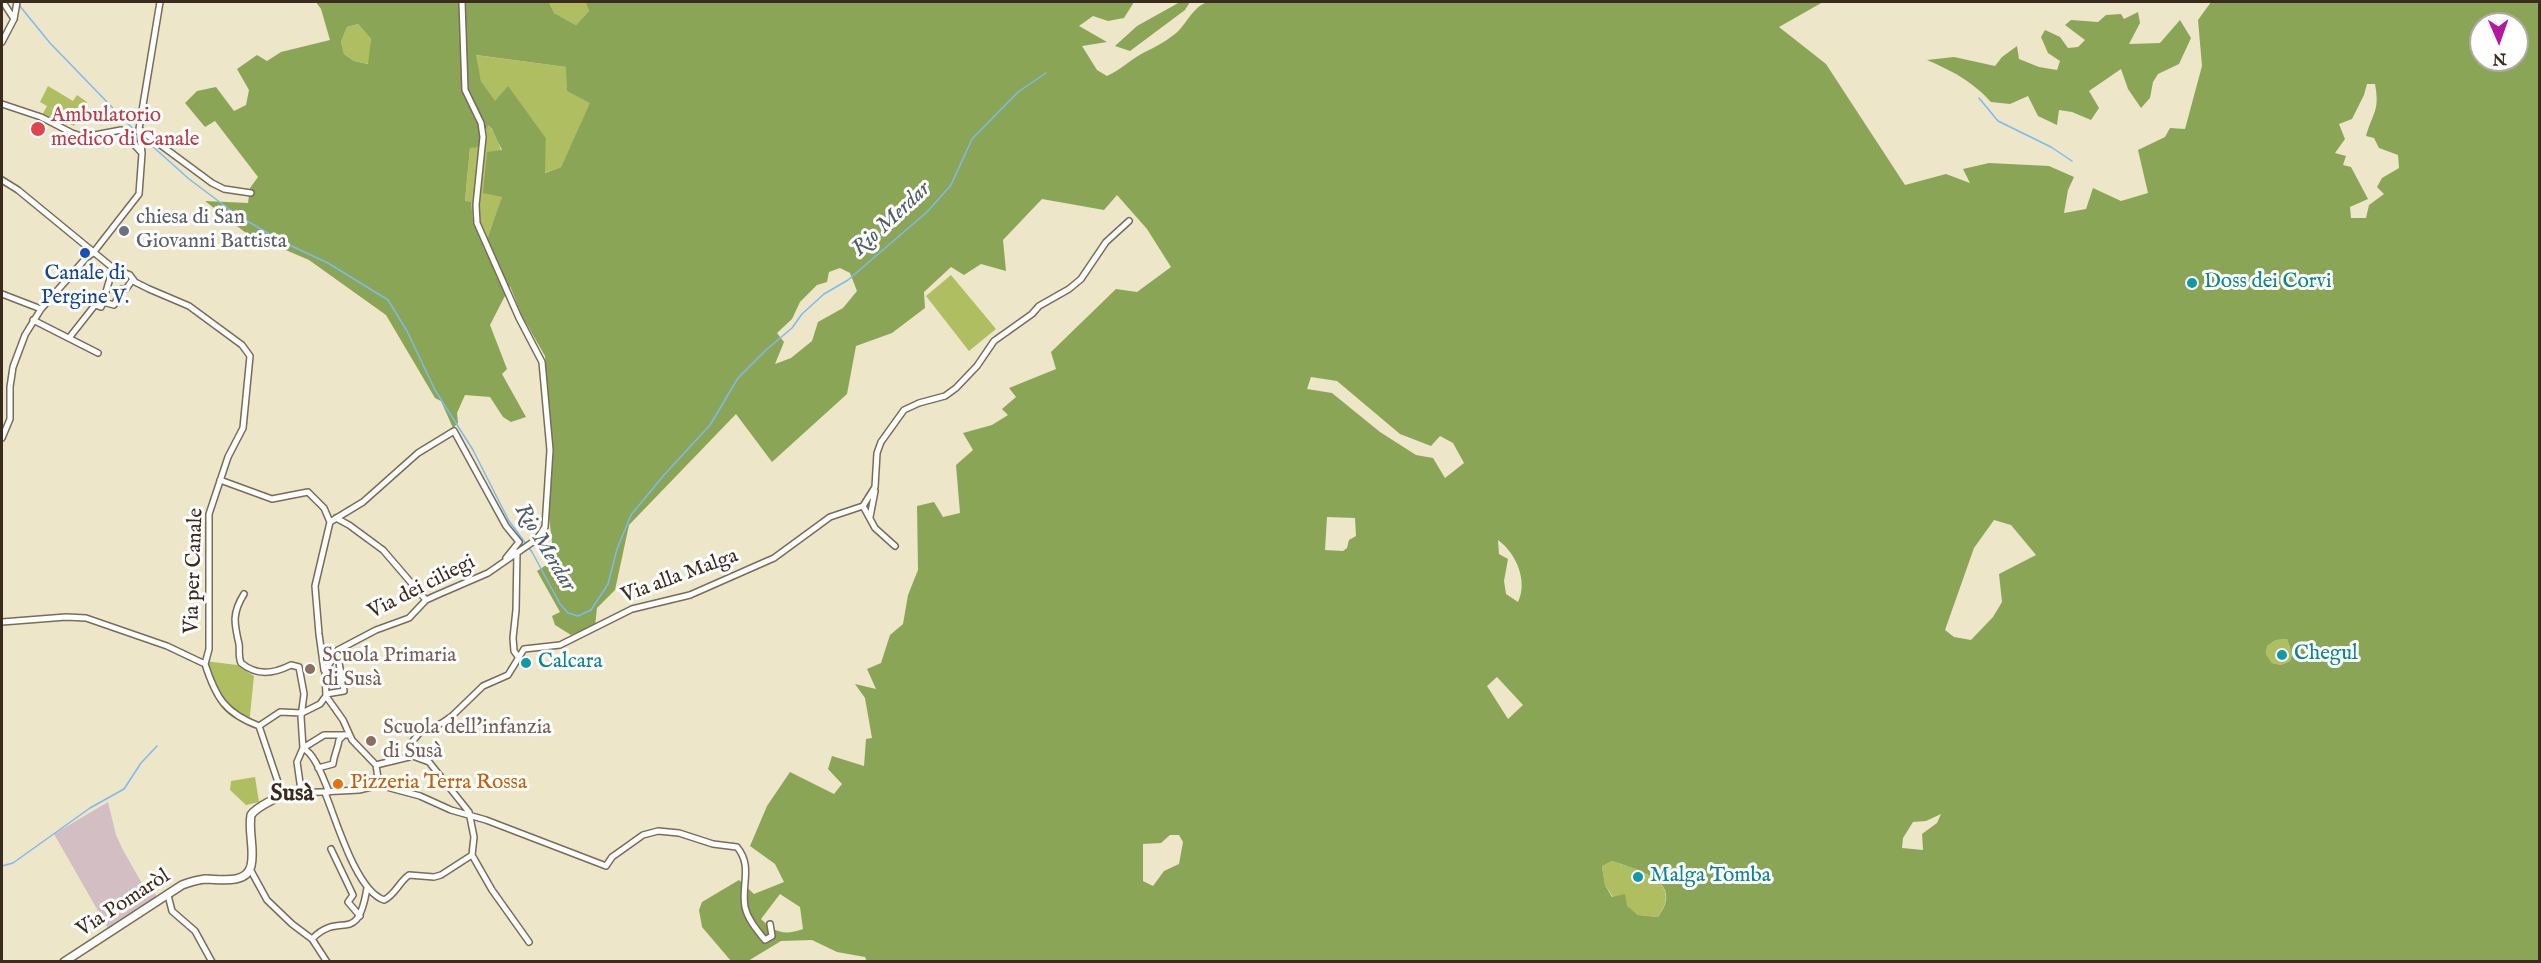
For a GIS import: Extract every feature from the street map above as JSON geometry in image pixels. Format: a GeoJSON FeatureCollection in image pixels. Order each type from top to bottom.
{"type":"FeatureCollection","features":[{"type":"Feature","properties":{"kind":"street"},"geometry":{"type":"LineString","coordinates":[[3,2],[14,19]]}},
{"type":"Feature","properties":{"kind":"street"},"geometry":{"type":"LineString","coordinates":[[2,42],[14,19],[17,2]]}},
{"type":"Feature","properties":{"kind":"street"},"geometry":{"type":"LineString","coordinates":[[2,438],[9,419],[13,367],[33,320],[104,240],[139,194],[142,153],[139,134],[160,2]]}},
{"type":"Feature","properties":{"kind":"street","name":"Via dei ciliegi"},"geometry":{"type":"LineString","coordinates":[[334,654],[370,633],[409,618],[426,600],[478,578],[505,561],[541,534],[546,516],[546,478],[550,450],[540,355],[519,318],[477,223],[476,206],[483,130],[465,90],[462,2]]}},
{"type":"Feature","properties":{"kind":"street"},"geometry":{"type":"LineString","coordinates":[[2,104],[41,117],[72,134],[84,136],[121,129],[142,153]]}},
{"type":"Feature","properties":{"kind":"street"},"geometry":{"type":"LineString","coordinates":[[139,134],[212,183],[233,191],[251,193]]}},
{"type":"Feature","properties":{"kind":"street"},"geometry":{"type":"LineString","coordinates":[[2,180],[18,190],[113,268],[130,275],[133,279],[126,289],[122,289],[114,305],[103,302]]}},
{"type":"Feature","properties":{"kind":"street"},"geometry":{"type":"LineString","coordinates":[[870,519],[877,453],[881,442],[904,410],[945,396],[956,388],[977,366],[994,341],[1032,314],[1039,306],[1070,289],[1081,279],[1106,242],[1129,221]]}},
{"type":"Feature","properties":{"kind":"street"},"geometry":{"type":"LineString","coordinates":[[69,338],[95,305],[101,308],[113,268]]}},
{"type":"Feature","properties":{"kind":"street","name":"Via per Canale"},"geometry":{"type":"LineString","coordinates":[[133,279],[148,289],[189,306],[242,345],[250,356],[244,394],[243,428],[228,457],[209,514],[209,649],[205,664]]}},
{"type":"Feature","properties":{"kind":"street"},"geometry":{"type":"LineString","coordinates":[[2,304],[3,295],[41,309]]}},
{"type":"Feature","properties":{"kind":"street"},"geometry":{"type":"LineString","coordinates":[[33,320],[98,353]]}},
{"type":"Feature","properties":{"kind":"street"},"geometry":{"type":"LineString","coordinates":[[2,401],[10,403]]}},
{"type":"Feature","properties":{"kind":"street"},"geometry":{"type":"LineString","coordinates":[[330,522],[363,502],[418,453],[454,431],[506,526],[519,542],[505,561],[518,565]]}},
{"type":"Feature","properties":{"kind":"street"},"geometry":{"type":"LineString","coordinates":[[220,480],[275,499],[308,492],[324,508],[330,522],[315,586],[326,695],[343,720],[346,735],[376,765],[379,785]]}},
{"type":"Feature","properties":{"kind":"street"},"geometry":{"type":"LineString","coordinates":[[875,487],[863,506],[875,528],[895,546]]}},
{"type":"Feature","properties":{"kind":"street","name":"Via alla Malga"},"geometry":{"type":"LineString","coordinates":[[410,755],[412,742],[421,731],[442,723],[483,686],[508,675],[528,647],[560,645],[632,609],[690,595],[774,558],[830,517],[863,506]]}},
{"type":"Feature","properties":{"kind":"street"},"geometry":{"type":"LineString","coordinates":[[336,518],[350,525],[383,550],[426,600]]}},
{"type":"Feature","properties":{"kind":"street"},"geometry":{"type":"LineString","coordinates":[[517,552],[513,638],[514,651],[519,658]]}},
{"type":"Feature","properties":{"kind":"street"},"geometry":{"type":"LineString","coordinates":[[244,594],[236,607],[235,614],[235,633],[241,663],[262,673],[273,673],[297,665],[304,694],[303,748],[297,762],[299,794]]}},
{"type":"Feature","properties":{"kind":"street"},"geometry":{"type":"LineString","coordinates":[[2,622],[66,617],[86,618],[167,646],[205,664],[213,689],[221,702],[244,720],[259,726],[282,794]]}},
{"type":"Feature","properties":{"kind":"street"},"geometry":{"type":"LineString","coordinates":[[259,726],[280,712],[302,713],[320,704],[326,695],[344,691],[338,657],[334,654],[325,671]]}},
{"type":"Feature","properties":{"kind":"street"},"geometry":{"type":"LineString","coordinates":[[303,748],[324,735],[346,735]]}},
{"type":"Feature","properties":{"kind":"street"},"geometry":{"type":"LineString","coordinates":[[318,768],[333,764],[339,740],[346,735]]}},
{"type":"Feature","properties":{"kind":"street"},"geometry":{"type":"LineString","coordinates":[[303,748],[308,751],[318,768],[355,867],[367,888],[379,899],[387,899],[409,875],[434,877],[441,875],[472,855]]}},
{"type":"Feature","properties":{"kind":"street"},"geometry":{"type":"LineString","coordinates":[[376,765],[385,761],[403,759],[410,755],[429,762],[471,816],[474,837],[472,855],[492,890],[529,942]]}},
{"type":"Feature","properties":{"kind":"street"},"geometry":{"type":"LineString","coordinates":[[327,962],[312,939],[291,924],[267,900],[250,869],[251,815],[255,810],[282,794],[359,790],[379,785],[420,796],[451,810],[606,866],[612,857],[643,835],[658,831],[679,833],[713,844],[737,847],[746,863],[744,896],[747,915],[765,940],[772,936],[770,924]]}},
{"type":"Feature","properties":{"kind":"street"},"geometry":{"type":"LineString","coordinates":[[331,849],[353,895],[348,902],[360,916]]}},
{"type":"Feature","properties":{"kind":"street","name":"Via Pomaròl"},"geometry":{"type":"LineString","coordinates":[[64,962],[191,881],[232,880],[247,874],[250,869]]}},
{"type":"Feature","properties":{"kind":"street"},"geometry":{"type":"LineString","coordinates":[[312,939],[325,928],[350,925],[357,921],[365,905],[367,888]]}},
{"type":"Feature","properties":{"kind":"street"},"geometry":{"type":"LineString","coordinates":[[168,895],[171,911],[195,931],[212,962]]}},
{"type":"Feature","properties":{"kind":"shaded area"},"geometry":{"type":"Polygon","coordinates":[[[108,802],[116,835],[124,852],[143,885],[149,882],[158,899],[109,930],[54,834],[108,802]]]}},
{"type":"Feature","properties":{"kind":"green space"},"geometry":{"type":"Polygon","coordinates":[[[316,2],[549,2],[554,13],[576,25],[589,11],[585,2],[1134,2],[1124,18],[1108,21],[1093,16],[1079,26],[1107,42],[1082,46],[1097,70],[1107,76],[1171,37],[1194,11],[1208,2],[1823,2],[1779,27],[1826,64],[1905,185],[1946,174],[1970,183],[1963,169],[1989,163],[2049,166],[2074,177],[2068,190],[2064,213],[2086,209],[2093,188],[2121,201],[2148,193],[2138,150],[2165,137],[2170,128],[2185,129],[2202,66],[2198,20],[2211,2],[2539,2],[2539,961],[867,962],[865,957],[837,952],[812,940],[781,941],[748,961],[731,961],[702,927],[699,910],[702,902],[739,880],[754,894],[784,882],[775,864],[750,846],[767,806],[790,772],[834,794],[842,784],[828,769],[832,756],[864,766],[866,739],[872,738],[865,698],[855,684],[876,689],[867,669],[881,663],[890,635],[903,624],[908,595],[918,570],[917,506],[934,502],[943,517],[960,513],[956,465],[973,450],[963,433],[992,425],[1008,415],[1002,409],[1016,397],[1009,388],[1056,369],[1051,352],[1116,289],[1137,292],[1171,267],[1147,229],[1117,195],[1104,210],[1042,199],[1003,240],[1006,271],[981,264],[964,275],[951,267],[924,292],[925,308],[892,333],[856,346],[847,394],[772,462],[736,414],[629,525],[615,590],[597,608],[595,626],[571,635],[555,625],[552,616],[560,612],[537,571],[554,560],[549,516],[551,453],[545,356],[522,316],[510,286],[490,325],[507,369],[502,374],[526,417],[511,422],[503,417],[490,397],[465,395],[457,413],[458,423],[453,428],[441,401],[435,398],[386,315],[309,260],[246,233],[205,201],[248,203],[250,188],[258,177],[215,121],[205,127],[185,103],[197,91],[216,87],[234,111],[246,105],[249,90],[237,69],[257,55],[267,61],[281,52],[330,40],[321,9],[316,2]],[[358,24],[347,27],[341,42],[344,54],[354,61],[368,64],[371,39],[358,24]],[[476,55],[481,81],[495,101],[508,86],[546,138],[545,173],[561,167],[590,103],[567,91],[566,67],[476,55]],[[2367,84],[2352,119],[2339,124],[2345,139],[2335,153],[2346,156],[2343,165],[2351,167],[2368,199],[2350,207],[2351,218],[2366,218],[2369,205],[2384,194],[2377,187],[2382,178],[2399,168],[2398,155],[2379,148],[2374,138],[2366,136],[2376,106],[2375,84],[2367,84]],[[488,125],[479,147],[470,148],[465,201],[471,202],[473,220],[484,249],[502,197],[483,193],[487,152],[502,150],[488,125]],[[840,268],[829,272],[827,282],[817,285],[800,302],[792,319],[777,333],[784,342],[775,364],[791,358],[812,341],[818,322],[843,308],[857,291],[850,273],[840,268]],[[1311,377],[1307,389],[1332,393],[1380,432],[1416,455],[1433,458],[1445,478],[1464,463],[1453,443],[1440,436],[1431,446],[1400,434],[1337,381],[1311,377]],[[1327,517],[1325,550],[1343,551],[1347,548],[1349,540],[1356,536],[1355,518],[1327,517]],[[1994,520],[1974,548],[1945,630],[1954,637],[1971,640],[1993,617],[2002,602],[1999,574],[2036,555],[2011,525],[1994,520]],[[1498,540],[1499,554],[1508,559],[1504,581],[1506,594],[1518,602],[1522,586],[1519,569],[1511,553],[1498,540]],[[2287,639],[2276,640],[2267,646],[2266,654],[2272,663],[2281,665],[2290,661],[2292,654],[2287,639]],[[1497,677],[1487,686],[1508,719],[1523,705],[1497,677]],[[1941,814],[1926,821],[1913,822],[1903,838],[1902,848],[1923,850],[1922,834],[1937,823],[1941,814]],[[1170,835],[1161,843],[1143,844],[1143,881],[1153,886],[1164,871],[1179,864],[1183,842],[1179,835],[1170,835]],[[1612,861],[1602,866],[1605,885],[1612,897],[1625,894],[1627,906],[1638,915],[1658,917],[1665,905],[1666,894],[1663,886],[1634,868],[1612,861]],[[780,894],[761,919],[780,932],[803,929],[800,907],[780,894]]]}},
{"type":"Feature","properties":{"kind":"green space"},"geometry":{"type":"Polygon","coordinates":[[[549,2],[585,2],[589,11],[576,25],[554,13],[549,2]]]}},
{"type":"Feature","properties":{"kind":"green space"},"geometry":{"type":"Polygon","coordinates":[[[1180,2],[1190,2],[1185,10],[1130,51],[1115,46],[1137,26],[1180,2]]]}},
{"type":"Feature","properties":{"kind":"green space"},"geometry":{"type":"Polygon","coordinates":[[[2138,12],[2140,23],[2129,44],[2160,43],[2180,20],[2191,38],[2179,64],[2158,74],[2153,82],[2150,98],[2141,108],[2128,89],[2121,69],[2089,91],[2099,108],[2091,120],[2072,112],[2059,110],[2057,125],[2038,116],[2028,96],[2010,104],[1991,102],[1961,77],[1927,60],[1954,57],[1995,66],[2002,57],[2017,46],[2019,59],[2039,67],[2057,70],[2060,61],[2048,53],[2041,37],[2045,30],[2060,37],[2068,48],[2078,47],[2085,40],[2065,25],[2071,20],[2098,22],[2106,15],[2121,14],[2124,19],[2138,12]]]}},
{"type":"Feature","properties":{"kind":"green space"},"geometry":{"type":"Polygon","coordinates":[[[358,24],[371,39],[369,64],[354,61],[344,54],[341,42],[347,27],[358,24]]]}},
{"type":"Feature","properties":{"kind":"green space"},"geometry":{"type":"Polygon","coordinates":[[[475,55],[566,67],[591,103],[561,167],[544,173],[546,138],[508,87],[495,102],[481,81],[475,55]]]}},
{"type":"Feature","properties":{"kind":"green space"},"geometry":{"type":"Polygon","coordinates":[[[48,86],[73,101],[77,95],[87,102],[74,126],[58,118],[56,120],[42,115],[47,106],[40,102],[48,86]]]}},
{"type":"Feature","properties":{"kind":"green space"},"geometry":{"type":"Polygon","coordinates":[[[487,124],[493,131],[500,148],[503,177],[499,209],[484,249],[473,220],[471,203],[465,202],[470,148],[487,124]]]}},
{"type":"Feature","properties":{"kind":"green space"},"geometry":{"type":"Polygon","coordinates":[[[951,275],[996,329],[969,351],[926,296],[951,275]]]}},
{"type":"Feature","properties":{"kind":"green space"},"geometry":{"type":"Polygon","coordinates":[[[2287,639],[2292,654],[2290,661],[2281,665],[2272,663],[2266,654],[2267,646],[2276,640],[2287,639]]]}},
{"type":"Feature","properties":{"kind":"green space"},"geometry":{"type":"Polygon","coordinates":[[[205,661],[237,665],[254,676],[249,725],[229,715],[222,708],[213,692],[205,661]]]}},
{"type":"Feature","properties":{"kind":"green space"},"geometry":{"type":"Polygon","coordinates":[[[255,777],[259,802],[246,805],[230,790],[231,781],[255,777]]]}},
{"type":"Feature","properties":{"kind":"green space"},"geometry":{"type":"Polygon","coordinates":[[[1612,861],[1645,873],[1662,885],[1666,894],[1665,904],[1658,917],[1638,915],[1613,897],[1605,885],[1602,866],[1612,861]]]}},
{"type":"Feature","properties":{"kind":"waterway","name":"Rio Merdar"},"geometry":{"type":"LineString","coordinates":[[19,5],[50,43],[137,133]]}},
{"type":"Feature","properties":{"kind":"waterway","name":"Rio Merdar"},"geometry":{"type":"LineString","coordinates":[[141,136],[189,179],[237,215],[283,242],[328,263],[388,300],[407,331],[435,390],[473,450],[509,521],[532,552],[560,604],[568,613],[578,616],[591,610],[608,584],[617,549],[631,515],[710,425],[738,378],[792,328],[802,314],[824,294],[848,280],[927,212],[951,185],[972,139],[1018,92],[1046,73]]}},
{"type":"Feature","properties":{"kind":"waterway"},"geometry":{"type":"LineString","coordinates":[[1979,98],[1998,121],[2051,147],[2072,161]]}},
{"type":"Feature","properties":{"kind":"waterway"},"geometry":{"type":"LineString","coordinates":[[2,866],[13,863],[90,808],[124,789],[141,763],[157,746]]}},
{"type":"Feature","properties":{"kind":"place","name":"Ambulatorio medico di Canale"},"geometry":{"type":"Point","coordinates":[38,129]}},
{"type":"Feature","properties":{"kind":"place","name":"chiesa di San Giovanni Battista"},"geometry":{"type":"Point","coordinates":[124,231]}},
{"type":"Feature","properties":{"kind":"place","name":"Canale di Pergine V."},"geometry":{"type":"Point","coordinates":[85,253]}},
{"type":"Feature","properties":{"kind":"place","name":"Doss dei Corvi"},"geometry":{"type":"Point","coordinates":[2192,283]}},
{"type":"Feature","properties":{"kind":"place","name":"Chegul"},"geometry":{"type":"Point","coordinates":[2282,655]}},
{"type":"Feature","properties":{"kind":"place","name":"Calcara"},"geometry":{"type":"Point","coordinates":[526,663]}},
{"type":"Feature","properties":{"kind":"place","name":"Scuola Primaria di Susà"},"geometry":{"type":"Point","coordinates":[310,669]}},
{"type":"Feature","properties":{"kind":"place","name":"Scuola dell'infanzia di Susà"},"geometry":{"type":"Point","coordinates":[371,741]}},
{"type":"Feature","properties":{"kind":"place","name":"Pizzeria Terra Rossa"},"geometry":{"type":"Point","coordinates":[338,784]}},
{"type":"Feature","properties":{"kind":"place","name":"Malga Tomba"},"geometry":{"type":"Point","coordinates":[1638,877]}},
{"type":"Feature","properties":{"kind":"district","name":"Susà"},"geometry":{"type":"Point","coordinates":[292,795]}}]}
